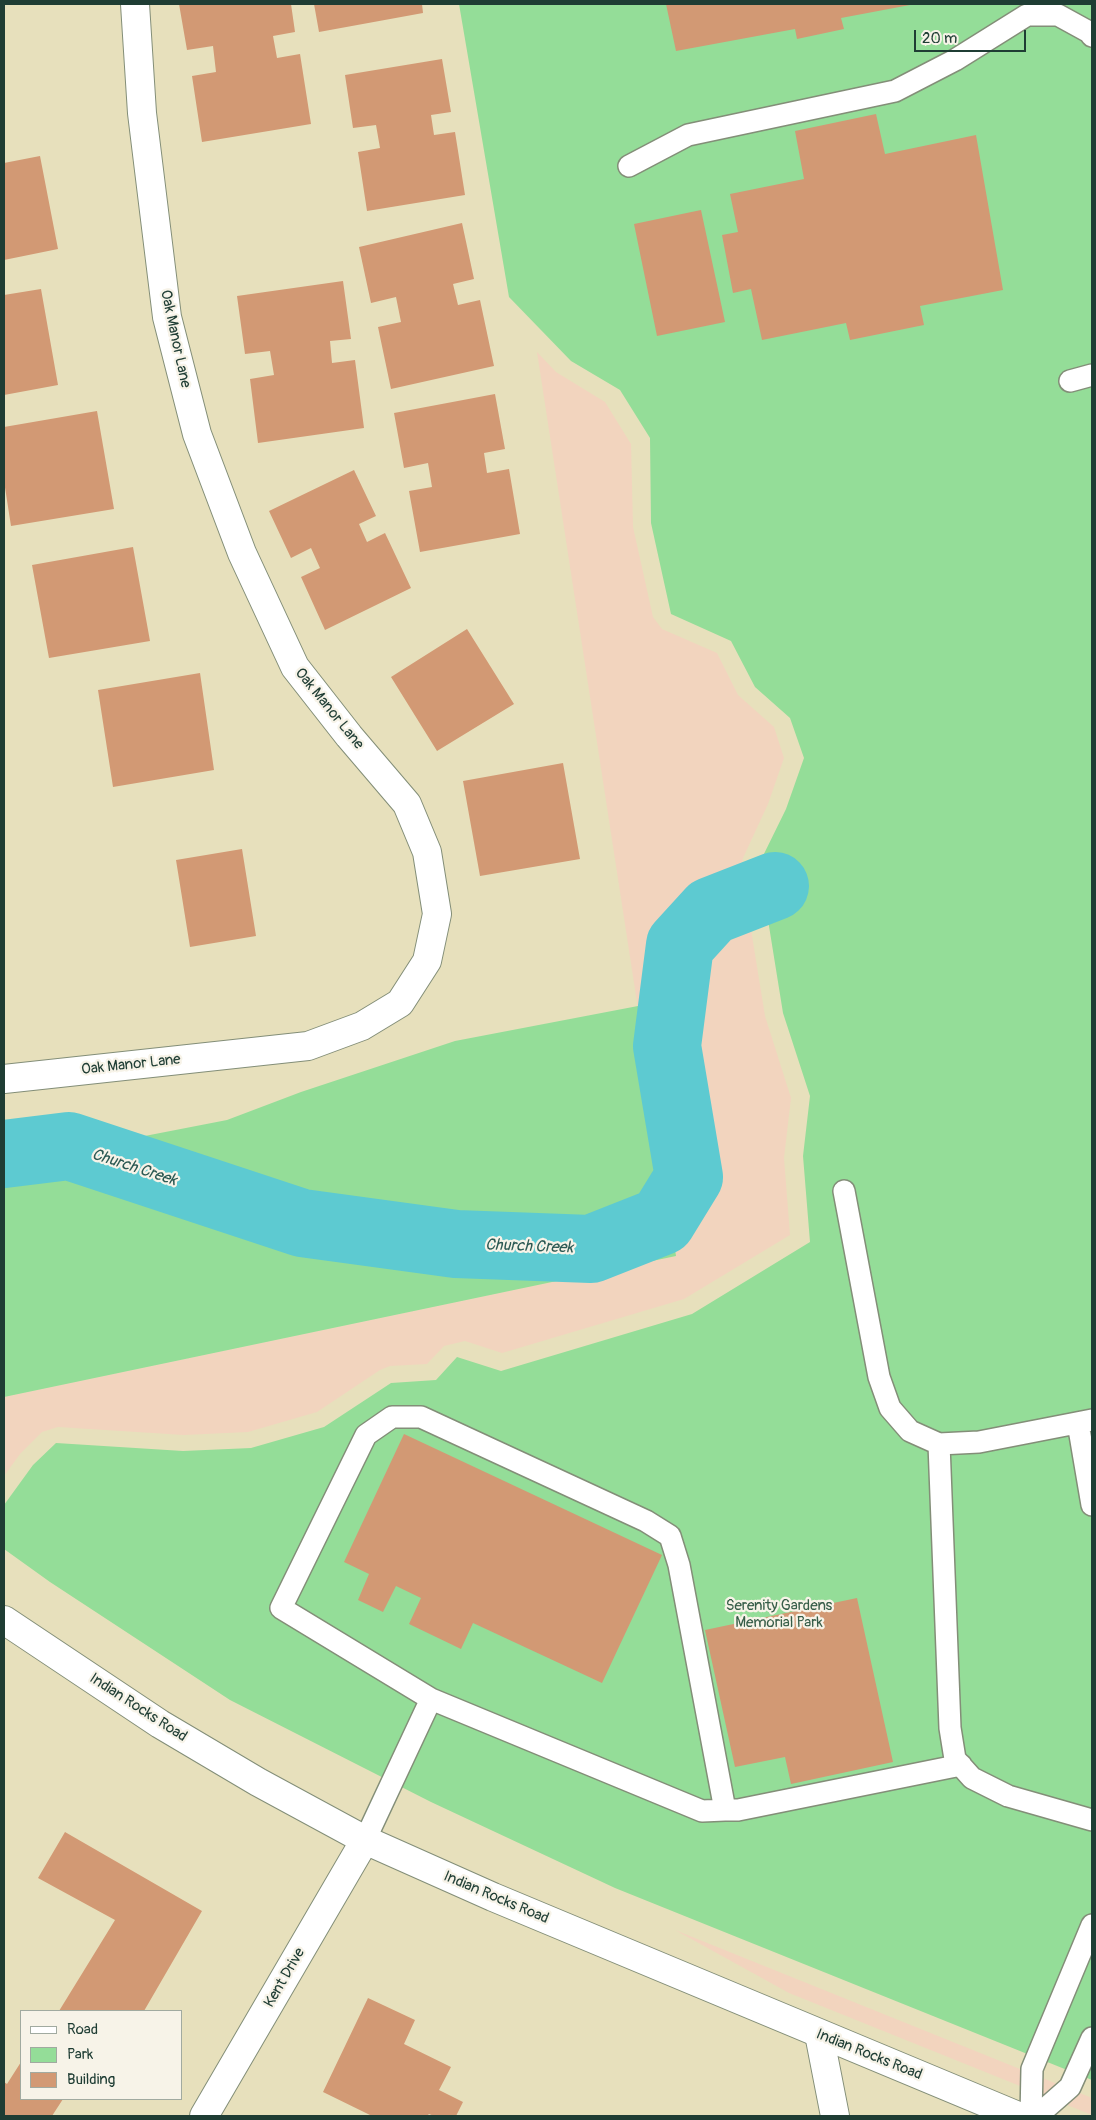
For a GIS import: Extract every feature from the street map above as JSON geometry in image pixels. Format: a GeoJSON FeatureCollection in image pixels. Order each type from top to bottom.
{"type":"FeatureCollection","features":[{"type":"Feature","properties":{"kind":"street","name":"Oak Manor Lane"},"geometry":{"type":"LineString","coordinates":[[4,1079],[308,1046],[362,1026],[400,1003],[427,961],[437,914],[427,852],[407,804],[349,736],[295,667],[242,553],[197,434],[167,317],[142,113],[135,4]]}},
{"type":"Feature","properties":{"kind":"street","name":"Indian Rocks Road"},"geometry":{"type":"LineString","coordinates":[[4,1620],[160,1724],[258,1782],[365,1840],[493,1897],[1018,2116]]}},
{"type":"Feature","properties":{"kind":"street","name":"Kent Drive"},"geometry":{"type":"LineString","coordinates":[[204,2116],[365,1840]]}},
{"type":"Feature","properties":{"kind":"street"},"geometry":{"type":"LineString","coordinates":[[819,2034],[835,2116]]}},
{"type":"Feature","properties":{"kind":"lane"},"geometry":{"type":"LineString","coordinates":[[629,166],[688,135],[895,90],[955,60],[1027,15],[1058,15],[1089,32],[1092,36]]}},
{"type":"Feature","properties":{"kind":"lane"},"geometry":{"type":"LineString","coordinates":[[1070,381],[1092,375]]}},
{"type":"Feature","properties":{"kind":"lane"},"geometry":{"type":"LineString","coordinates":[[844,1191],[879,1377],[890,1408],[910,1431],[939,1444],[979,1442],[1085,1422],[1092,1505]]}},
{"type":"Feature","properties":{"kind":"lane"},"geometry":{"type":"LineString","coordinates":[[725,1810],[679,1565],[670,1536],[646,1521],[421,1416],[392,1417],[366,1435],[281,1608],[431,1699],[702,1811],[725,1810],[748,1808],[961,1765]]}},
{"type":"Feature","properties":{"kind":"lane"},"geometry":{"type":"LineString","coordinates":[[939,1444],[950,1728],[955,1759],[972,1778],[1008,1796],[1092,1820]]}},
{"type":"Feature","properties":{"kind":"lane"},"geometry":{"type":"LineString","coordinates":[[365,1840],[431,1699]]}},
{"type":"Feature","properties":{"kind":"lane"},"geometry":{"type":"LineString","coordinates":[[1031,2116],[1032,2069],[1092,1925]]}},
{"type":"Feature","properties":{"kind":"lane"},"geometry":{"type":"LineString","coordinates":[[1037,2116],[1070,2087],[1092,2038]]}},
{"type":"Feature","properties":{"kind":"shaded area"},"geometry":{"type":"Polygon","coordinates":[[[537,352],[556,372],[605,402],[631,444],[633,527],[653,617],[662,629],[717,653],[738,695],[774,727],[784,758],[768,804],[743,858],[741,868],[765,1016],[791,1098],[784,1158],[790,1235],[684,1299],[502,1353],[465,1341],[444,1346],[427,1364],[390,1366],[380,1370],[317,1412],[248,1432],[184,1435],[58,1427],[42,1432],[20,1454],[4,1476],[4,1397],[676,1256],[537,352]]]}},
{"type":"Feature","properties":{"kind":"shaded area"},"geometry":{"type":"Polygon","coordinates":[[[675,1930],[1092,2098],[1092,2115],[789,1993],[675,1930]]]}},
{"type":"Feature","properties":{"kind":"green space","name":"Serenity Gardens Memorial Park"},"geometry":{"type":"Polygon","coordinates":[[[459,4],[1092,4],[1092,2080],[615,1888],[431,1802],[230,1700],[50,1582],[4,1549],[4,1505],[33,1465],[56,1443],[183,1451],[251,1448],[324,1427],[391,1383],[436,1380],[457,1357],[501,1371],[692,1314],[810,1242],[803,1156],[810,1096],[783,1013],[759,864],[786,809],[804,758],[790,718],[755,687],[731,641],[671,614],[651,523],[650,438],[620,390],[571,361],[509,297],[459,4]]]}},
{"type":"Feature","properties":{"kind":"green space"},"geometry":{"type":"Polygon","coordinates":[[[638,1006],[676,1256],[4,1397],[4,1151],[83,1148],[227,1120],[301,1092],[455,1041],[638,1006]]]}},
{"type":"Feature","properties":{"kind":"building"},"geometry":{"type":"Polygon","coordinates":[[[179,4],[291,4],[295,32],[273,36],[277,58],[300,54],[311,124],[202,142],[192,76],[216,72],[213,46],[187,50],[179,4]]]}},
{"type":"Feature","properties":{"kind":"building"},"geometry":{"type":"Polygon","coordinates":[[[314,4],[422,4],[423,13],[319,32],[314,4]]]}},
{"type":"Feature","properties":{"kind":"building"},"geometry":{"type":"Polygon","coordinates":[[[666,4],[910,5],[841,18],[844,29],[797,39],[795,29],[676,51],[666,4]]]}},
{"type":"Feature","properties":{"kind":"building"},"geometry":{"type":"Polygon","coordinates":[[[442,59],[451,112],[431,115],[434,135],[455,132],[465,195],[367,211],[358,152],[380,148],[376,125],[353,128],[345,75],[442,59]]]}},
{"type":"Feature","properties":{"kind":"building"},"geometry":{"type":"Polygon","coordinates":[[[876,114],[885,154],[976,135],[1003,290],[920,306],[924,325],[850,340],[846,323],[762,340],[751,289],[733,293],[722,235],[738,232],[730,194],[804,179],[795,131],[876,114]]]}},
{"type":"Feature","properties":{"kind":"building"},"geometry":{"type":"Polygon","coordinates":[[[40,156],[58,249],[4,260],[4,163],[40,156]]]}},
{"type":"Feature","properties":{"kind":"building"},"geometry":{"type":"Polygon","coordinates":[[[701,210],[725,322],[657,336],[634,224],[701,210]]]}},
{"type":"Feature","properties":{"kind":"building"},"geometry":{"type":"Polygon","coordinates":[[[462,223],[474,279],[453,284],[458,305],[480,300],[494,366],[391,389],[378,327],[401,322],[396,297],[371,303],[359,247],[462,223]]]}},
{"type":"Feature","properties":{"kind":"building"},"geometry":{"type":"Polygon","coordinates":[[[343,281],[351,339],[330,341],[332,363],[355,360],[364,428],[258,443],[250,379],[274,375],[270,351],[245,354],[237,296],[343,281]]]}},
{"type":"Feature","properties":{"kind":"building"},"geometry":{"type":"Polygon","coordinates":[[[41,289],[58,385],[4,395],[4,295],[41,289]]]}},
{"type":"Feature","properties":{"kind":"building"},"geometry":{"type":"Polygon","coordinates":[[[495,394],[505,449],[484,453],[487,473],[509,469],[520,534],[420,552],[409,491],[432,487],[428,463],[404,468],[394,413],[495,394]]]}},
{"type":"Feature","properties":{"kind":"building"},"geometry":{"type":"Polygon","coordinates":[[[97,411],[114,509],[11,526],[4,481],[4,427],[97,411]]]}},
{"type":"Feature","properties":{"kind":"building"},"geometry":{"type":"Polygon","coordinates":[[[354,470],[376,516],[359,524],[367,542],[385,533],[411,588],[325,630],[301,577],[320,568],[311,548],[291,558],[269,511],[354,470]]]}},
{"type":"Feature","properties":{"kind":"building"},"geometry":{"type":"Polygon","coordinates":[[[133,547],[150,641],[49,658],[32,565],[133,547]]]}},
{"type":"Feature","properties":{"kind":"building"},"geometry":{"type":"Polygon","coordinates":[[[467,629],[514,704],[437,751],[391,677],[467,629]]]}},
{"type":"Feature","properties":{"kind":"building"},"geometry":{"type":"Polygon","coordinates":[[[200,673],[214,770],[113,787],[98,690],[200,673]]]}},
{"type":"Feature","properties":{"kind":"building"},"geometry":{"type":"Polygon","coordinates":[[[563,763],[580,859],[480,876],[463,781],[563,763]]]}},
{"type":"Feature","properties":{"kind":"building"},"geometry":{"type":"Polygon","coordinates":[[[242,849],[256,936],[190,947],[176,860],[242,849]]]}},
{"type":"Feature","properties":{"kind":"building"},"geometry":{"type":"Polygon","coordinates":[[[404,1434],[662,1555],[602,1683],[473,1623],[461,1649],[409,1624],[421,1598],[396,1586],[383,1612],[358,1600],[369,1574],[344,1562],[404,1434]]]}},
{"type":"Feature","properties":{"kind":"building"},"geometry":{"type":"Polygon","coordinates":[[[857,1598],[893,1762],[791,1784],[785,1757],[735,1767],[705,1630],[857,1598]]]}},
{"type":"Feature","properties":{"kind":"building"},"geometry":{"type":"Polygon","coordinates":[[[65,1832],[202,1911],[145,2010],[60,2010],[115,1920],[38,1878],[65,1832]]]}},
{"type":"Feature","properties":{"kind":"building"},"geometry":{"type":"Polygon","coordinates":[[[368,1998],[415,2020],[404,2044],[451,2067],[439,2090],[463,2102],[456,2116],[434,2116],[429,2114],[427,2116],[369,2116],[323,2092],[368,1998]]]}},
{"type":"Feature","properties":{"kind":"building"},"geometry":{"type":"Polygon","coordinates":[[[20,2064],[20,2100],[62,2100],[52,2116],[4,2116],[4,2082],[7,2084],[20,2064]]]}},
{"type":"Feature","properties":{"kind":"waterway","name":"Church Creek"},"geometry":{"type":"LineString","coordinates":[[4,1154],[69,1146],[302,1223],[456,1244],[591,1249],[662,1221],[689,1177],[667,1046],[680,945],[711,911],[775,886]]}}]}
